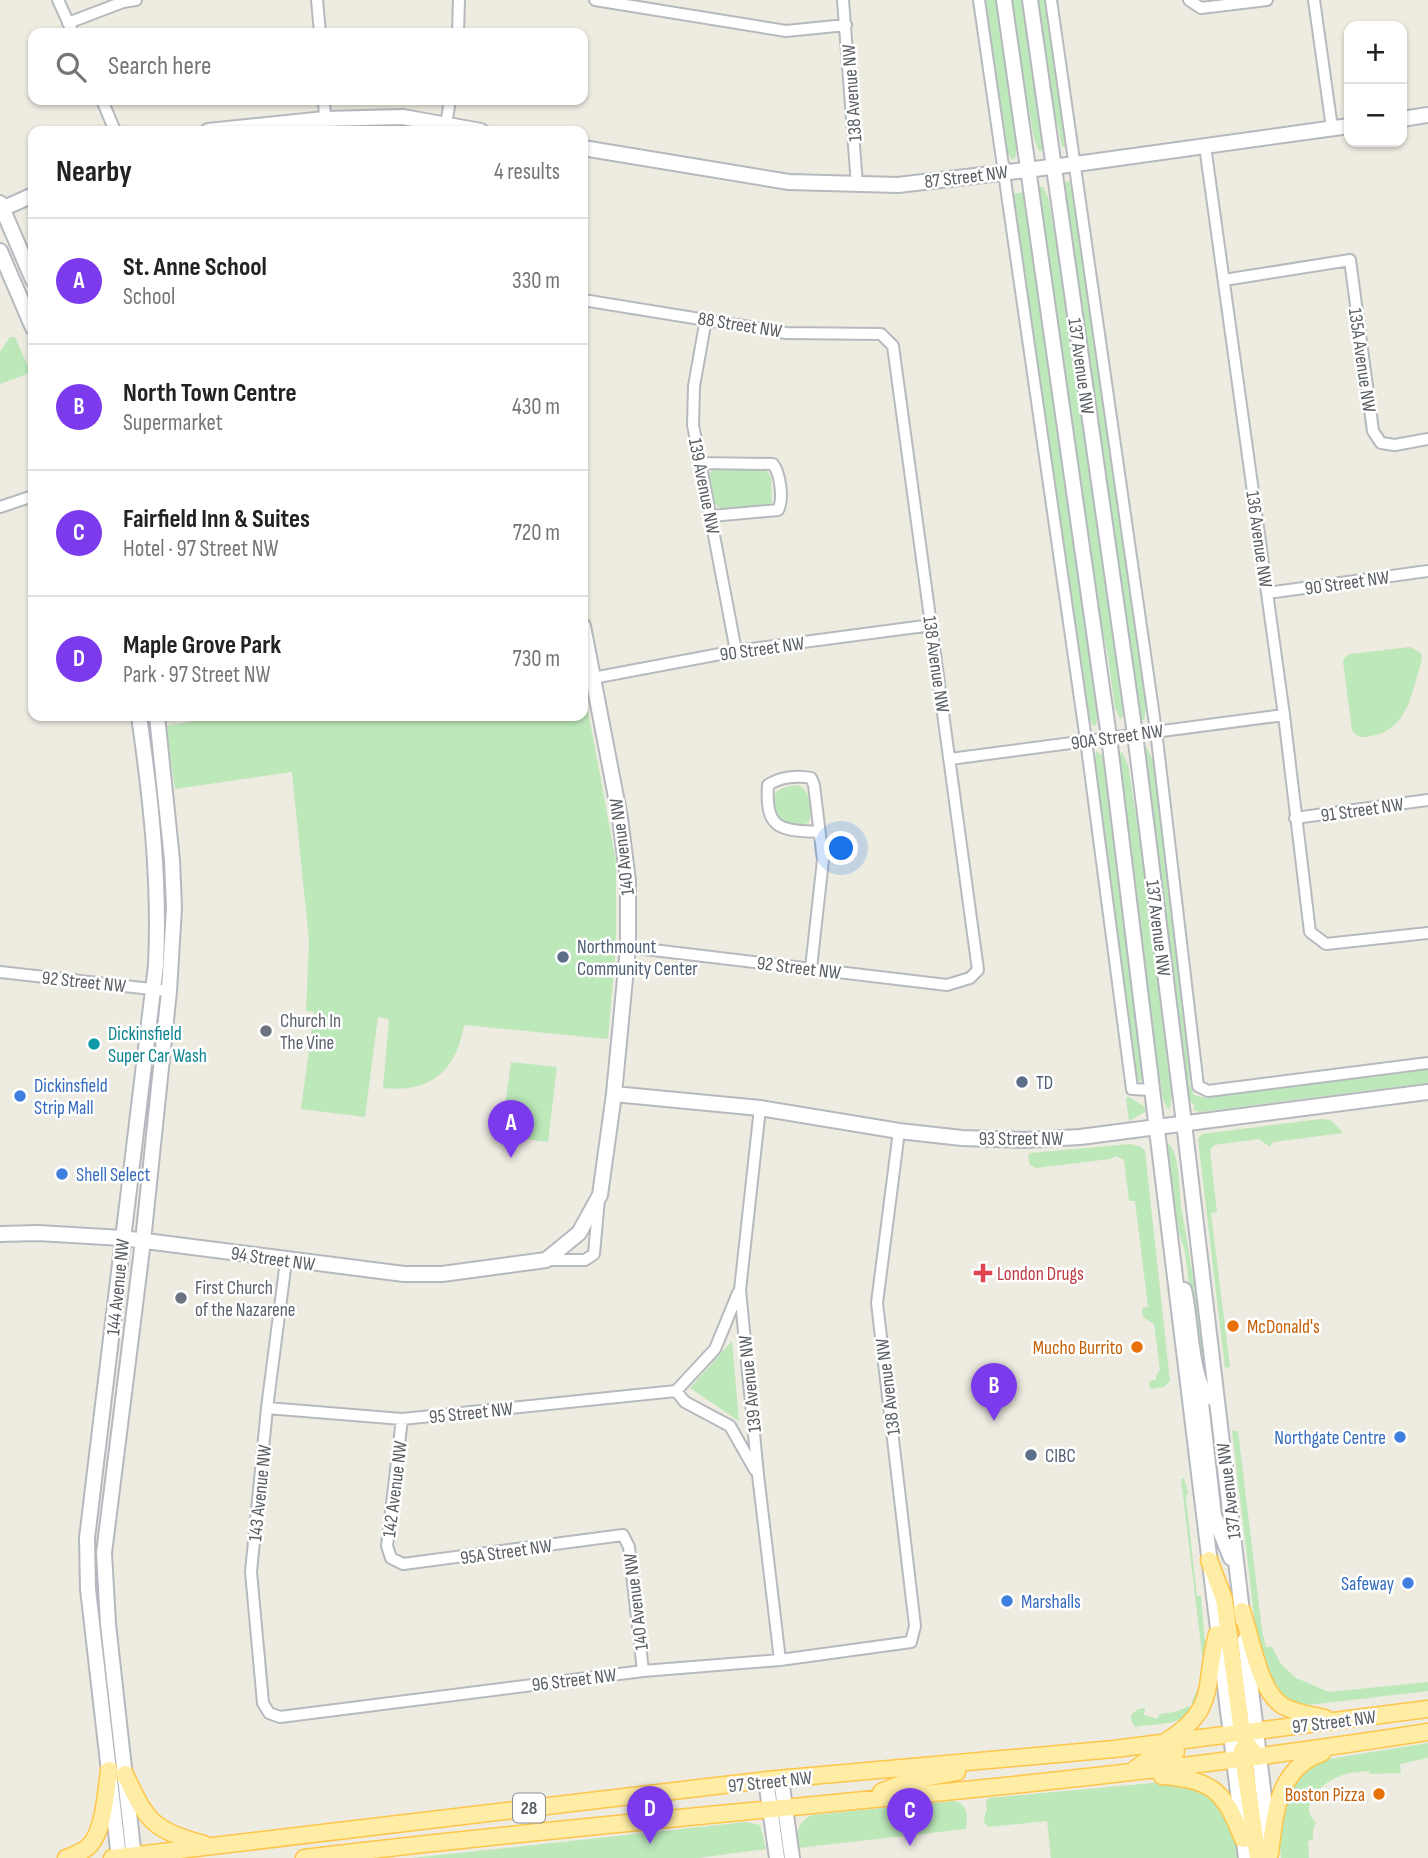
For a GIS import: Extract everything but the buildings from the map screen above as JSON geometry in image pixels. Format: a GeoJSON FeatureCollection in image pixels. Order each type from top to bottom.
{"type":"FeatureCollection","features":[{"type":"Feature","properties":{"kind":"main road"},"geometry":{"type":"LineString","coordinates":[[1209,1560],[1224,1599],[1242,1744],[1266,1857]]}},
{"type":"Feature","properties":{"kind":"main road"},"geometry":{"type":"LineString","coordinates":[[1242,1611],[1255,1655],[1273,1697],[1283,1706],[1338,1720]]}},
{"type":"Feature","properties":{"kind":"main road"},"geometry":{"type":"LineString","coordinates":[[1164,1742],[1186,1729],[1203,1707],[1210,1682],[1212,1651],[1217,1634]]}},
{"type":"Feature","properties":{"kind":"main road","name":"97 Street NW"},"geometry":{"type":"LineString","coordinates":[[1242,1744],[1338,1720],[1428,1709]]}},
{"type":"Feature","properties":{"kind":"main road","name":"97 Street NW"},"geometry":{"type":"LineString","coordinates":[[124,1857],[682,1790],[1164,1742],[1344,1746],[1428,1732]]}},
{"type":"Feature","properties":{"kind":"main road"},"geometry":{"type":"LineString","coordinates":[[1129,1773],[1155,1754],[1242,1744]]}},
{"type":"Feature","properties":{"kind":"main road"},"geometry":{"type":"LineString","coordinates":[[1266,1857],[1280,1793],[1290,1774],[1316,1755],[1344,1746]]}},
{"type":"Feature","properties":{"kind":"main road"},"geometry":{"type":"LineString","coordinates":[[1065,1779],[1099,1767],[1114,1749]]}},
{"type":"Feature","properties":{"kind":"main road"},"geometry":{"type":"LineString","coordinates":[[862,1799],[908,1782],[958,1772],[969,1762]]}},
{"type":"Feature","properties":{"kind":"main road"},"geometry":{"type":"LineString","coordinates":[[117,1772],[152,1823],[176,1836],[213,1846]]}},
{"type":"Feature","properties":{"kind":"main road"},"geometry":{"type":"LineString","coordinates":[[66,1858],[89,1847],[97,1833],[117,1772]]}},
{"type":"Feature","properties":{"kind":"main road","name":"97 Street NW"},"geometry":{"type":"LineString","coordinates":[[304,1858],[424,1843],[1129,1773],[1175,1777],[1209,1786],[1225,1799],[1243,1839]]}},
{"type":"Feature","properties":{"kind":"street"},"geometry":{"type":"LineString","coordinates":[[58,0],[70,28],[123,2],[136,0]]}},
{"type":"Feature","properties":{"kind":"street"},"geometry":{"type":"LineString","coordinates":[[317,0],[320,28]]}},
{"type":"Feature","properties":{"kind":"street"},"geometry":{"type":"LineString","coordinates":[[457,28],[459,0]]}},
{"type":"Feature","properties":{"kind":"street"},"geometry":{"type":"LineString","coordinates":[[595,0],[786,31],[846,25]]}},
{"type":"Feature","properties":{"kind":"street"},"geometry":{"type":"LineString","coordinates":[[673,13],[675,0]]}},
{"type":"Feature","properties":{"kind":"street","name":"138 Avenue NW"},"geometry":{"type":"LineString","coordinates":[[843,0],[857,185]]}},
{"type":"Feature","properties":{"kind":"street"},"geometry":{"type":"LineString","coordinates":[[979,0],[1086,740],[1132,1089],[1152,1090]]}},
{"type":"Feature","properties":{"kind":"street","name":"137 Avenue NW"},"geometry":{"type":"LineString","coordinates":[[1004,0],[1109,737],[1217,1634],[1242,1744]]}},
{"type":"Feature","properties":{"kind":"street","name":"137 Avenue NW"},"geometry":{"type":"LineString","coordinates":[[1030,0],[1135,734],[1238,1572],[1242,1611],[1245,1858]]}},
{"type":"Feature","properties":{"kind":"street","name":"137 Avenue NW"},"geometry":{"type":"LineString","coordinates":[[1051,0],[1156,731],[1198,1086],[1208,1091],[1428,1063]]}},
{"type":"Feature","properties":{"kind":"street"},"geometry":{"type":"LineString","coordinates":[[1189,0],[1201,8],[1267,0]]}},
{"type":"Feature","properties":{"kind":"street"},"geometry":{"type":"LineString","coordinates":[[1314,0],[1332,128]]}},
{"type":"Feature","properties":{"kind":"street"},"geometry":{"type":"LineString","coordinates":[[104,105],[113,126]]}},
{"type":"Feature","properties":{"kind":"street"},"geometry":{"type":"LineString","coordinates":[[324,105],[324,119]]}},
{"type":"Feature","properties":{"kind":"street"},"geometry":{"type":"LineString","coordinates":[[446,125],[449,105]]}},
{"type":"Feature","properties":{"kind":"street"},"geometry":{"type":"LineString","coordinates":[[1407,118],[1428,115]]}},
{"type":"Feature","properties":{"kind":"street"},"geometry":{"type":"LineString","coordinates":[[256,126],[324,119],[403,117],[452,126]]}},
{"type":"Feature","properties":{"kind":"street","name":"87 Street NW"},"geometry":{"type":"LineString","coordinates":[[588,149],[789,181],[898,185],[1076,164],[1344,127]]}},
{"type":"Feature","properties":{"kind":"street","name":"136 Avenue NW"},"geometry":{"type":"LineString","coordinates":[[1205,146],[1284,716],[1310,932],[1326,944],[1428,933]]}},
{"type":"Feature","properties":{"kind":"street"},"geometry":{"type":"LineString","coordinates":[[28,197],[1,207],[28,269]]}},
{"type":"Feature","properties":{"kind":"street"},"geometry":{"type":"LineString","coordinates":[[0,251],[28,316]]}},
{"type":"Feature","properties":{"kind":"street","name":"135A Avenue NW"},"geometry":{"type":"LineString","coordinates":[[1224,280],[1350,260],[1373,431],[1381,443],[1395,445],[1428,439]]}},
{"type":"Feature","properties":{"kind":"street","name":"88 Street NW"},"geometry":{"type":"LineString","coordinates":[[588,301],[786,332],[881,334],[893,346]]}},
{"type":"Feature","properties":{"kind":"street","name":"139 Avenue NW"},"geometry":{"type":"LineString","coordinates":[[706,319],[694,386],[693,425],[736,651]]}},
{"type":"Feature","properties":{"kind":"street","name":"138 Avenue NW"},"geometry":{"type":"LineString","coordinates":[[893,346],[978,970],[970,978]]}},
{"type":"Feature","properties":{"kind":"street"},"geometry":{"type":"LineString","coordinates":[[700,463],[761,462],[773,464],[778,470],[781,504],[778,510],[711,516]]}},
{"type":"Feature","properties":{"kind":"street"},"geometry":{"type":"LineString","coordinates":[[0,507],[28,498]]}},
{"type":"Feature","properties":{"kind":"street","name":"90 Street NW"},"geometry":{"type":"LineString","coordinates":[[1267,593],[1428,571]]}},
{"type":"Feature","properties":{"kind":"street","name":"90 Street NW"},"geometry":{"type":"LineString","coordinates":[[593,678],[736,651],[932,625]]}},
{"type":"Feature","properties":{"kind":"street","name":"140 Avenue NW"},"geometry":{"type":"LineString","coordinates":[[588,652],[620,818],[628,881],[628,947],[614,1094],[600,1195]]}},
{"type":"Feature","properties":{"kind":"street","name":"90A Street NW"},"geometry":{"type":"LineString","coordinates":[[950,759],[1284,716]]}},
{"type":"Feature","properties":{"kind":"street","name":"144 Avenue NW"},"geometry":{"type":"LineString","coordinates":[[117,1772],[88,1589],[88,1538],[157,938],[158,885],[154,828],[140,721]]}},
{"type":"Feature","properties":{"kind":"street","name":"144 Avenue NW"},"geometry":{"type":"LineString","coordinates":[[124,1857],[104,1553],[143,1241],[169,990],[174,908],[172,860],[158,721]]}},
{"type":"Feature","properties":{"kind":"street"},"geometry":{"type":"LineString","coordinates":[[811,968],[823,860],[819,832],[811,778],[803,776],[775,780],[768,785],[771,817],[776,826],[786,831],[819,832]]}},
{"type":"Feature","properties":{"kind":"street","name":"91 Street NW"},"geometry":{"type":"LineString","coordinates":[[1295,818],[1428,800]]}},
{"type":"Feature","properties":{"kind":"street","name":"92 Street NW"},"geometry":{"type":"LineString","coordinates":[[628,947],[947,985],[970,978]]}},
{"type":"Feature","properties":{"kind":"street","name":"92 Street NW"},"geometry":{"type":"LineString","coordinates":[[0,972],[169,990]]}},
{"type":"Feature","properties":{"kind":"street","name":"93 Street NW"},"geometry":{"type":"LineString","coordinates":[[614,1094],[760,1108],[899,1131],[962,1138],[1024,1140],[1080,1137],[1428,1092]]}},
{"type":"Feature","properties":{"kind":"street","name":"139 Avenue NW"},"geometry":{"type":"LineString","coordinates":[[760,1108],[740,1290],[780,1660]]}},
{"type":"Feature","properties":{"kind":"street","name":"138 Avenue NW"},"geometry":{"type":"LineString","coordinates":[[899,1131],[877,1303],[915,1626],[911,1642]]}},
{"type":"Feature","properties":{"kind":"street"},"geometry":{"type":"LineString","coordinates":[[546,1259],[579,1233],[600,1195]]}},
{"type":"Feature","properties":{"kind":"street","name":"94 Street NW"},"geometry":{"type":"LineString","coordinates":[[0,1234],[38,1233],[122,1238],[286,1261],[442,1274],[546,1259],[585,1260],[594,1254],[600,1195]]}},
{"type":"Feature","properties":{"kind":"street"},"geometry":{"type":"LineString","coordinates":[[1168,1224],[1189,1313],[1197,1380],[1207,1396],[1217,1400]]}},
{"type":"Feature","properties":{"kind":"street","name":"143 Avenue NW"},"geometry":{"type":"LineString","coordinates":[[280,1717],[269,1713],[263,1703],[251,1572],[267,1408],[286,1261]]}},
{"type":"Feature","properties":{"kind":"street"},"geometry":{"type":"LineString","coordinates":[[740,1290],[715,1349],[676,1391],[685,1402],[730,1426],[758,1475]]}},
{"type":"Feature","properties":{"kind":"street"},"geometry":{"type":"LineString","coordinates":[[1189,1390],[1197,1395],[1201,1403],[1214,1517],[1238,1572]]}},
{"type":"Feature","properties":{"kind":"street","name":"95 Street NW"},"geometry":{"type":"LineString","coordinates":[[267,1408],[402,1419],[676,1391]]}},
{"type":"Feature","properties":{"kind":"street","name":"142 Avenue NW"},"geometry":{"type":"LineString","coordinates":[[391,1558],[387,1546],[402,1419]]}},
{"type":"Feature","properties":{"kind":"street","name":"140 Avenue NW"},"geometry":{"type":"LineString","coordinates":[[623,1535],[629,1547],[643,1671]]}},
{"type":"Feature","properties":{"kind":"street","name":"95A Street NW"},"geometry":{"type":"LineString","coordinates":[[391,1558],[403,1564],[623,1535]]}},
{"type":"Feature","properties":{"kind":"street","name":"96 Street NW"},"geometry":{"type":"LineString","coordinates":[[280,1717],[643,1671],[780,1660],[911,1642]]}},
{"type":"Feature","properties":{"kind":"street"},"geometry":{"type":"LineString","coordinates":[[774,1780],[777,1858]]}},
{"type":"Feature","properties":{"kind":"street"},"geometry":{"type":"LineString","coordinates":[[777,1808],[792,1858]]}},
{"type":"Feature","properties":{"kind":"green space"},"geometry":{"type":"Polygon","coordinates":[[[984,0],[997,0],[1018,146],[1012,160],[1005,148],[984,0]]]}},
{"type":"Feature","properties":{"kind":"green space"},"geometry":{"type":"Polygon","coordinates":[[[1010,0],[1023,0],[1042,131],[1042,151],[1039,151],[1034,139],[1010,0]]]}},
{"type":"Feature","properties":{"kind":"green space"},"geometry":{"type":"Polygon","coordinates":[[[1036,0],[1046,0],[1065,147],[1062,147],[1056,119],[1053,119],[1036,0]]]}},
{"type":"Feature","properties":{"kind":"green space"},"geometry":{"type":"Polygon","coordinates":[[[1069,181],[1073,191],[1147,701],[1144,720],[1138,714],[1063,191],[1064,183],[1069,181]]]}},
{"type":"Feature","properties":{"kind":"green space"},"geometry":{"type":"Polygon","coordinates":[[[1040,187],[1043,187],[1048,197],[1067,302],[1124,704],[1125,714],[1120,719],[1115,708],[1097,606],[1038,199],[1040,187]]]}},
{"type":"Feature","properties":{"kind":"green space"},"geometry":{"type":"Polygon","coordinates":[[[1024,192],[1099,711],[1096,725],[1093,726],[1087,713],[1012,194],[1024,192]]]}},
{"type":"Feature","properties":{"kind":"green space"},"geometry":{"type":"Polygon","coordinates":[[[10,337],[15,337],[28,367],[27,374],[0,384],[0,352],[10,337]]]}},
{"type":"Feature","properties":{"kind":"green space"},"geometry":{"type":"Polygon","coordinates":[[[714,469],[766,470],[771,477],[772,502],[767,506],[718,507],[709,487],[710,472],[714,469]]]}},
{"type":"Feature","properties":{"kind":"green space"},"geometry":{"type":"Polygon","coordinates":[[[1410,647],[1421,653],[1422,659],[1407,707],[1394,726],[1384,732],[1368,737],[1358,736],[1352,730],[1344,658],[1350,654],[1410,647]]]}},
{"type":"Feature","properties":{"kind":"green space"},"geometry":{"type":"Polygon","coordinates":[[[588,711],[616,861],[616,946],[608,1039],[464,1025],[455,1055],[438,1076],[415,1087],[383,1088],[389,1019],[378,1017],[365,1117],[301,1109],[314,1012],[306,1011],[309,941],[292,772],[175,789],[166,726],[195,721],[588,721],[588,711]]]}},
{"type":"Feature","properties":{"kind":"green space"},"geometry":{"type":"Polygon","coordinates":[[[1147,747],[1154,763],[1191,1061],[1189,1083],[1194,1095],[1206,1098],[1428,1067],[1428,1083],[1200,1112],[1193,1110],[1195,1106],[1189,1100],[1186,1080],[1144,753],[1147,747]]]}},
{"type":"Feature","properties":{"kind":"green space"},"geometry":{"type":"Polygon","coordinates":[[[1096,751],[1106,762],[1143,1068],[1140,1082],[1134,1079],[1094,768],[1096,751]]]}},
{"type":"Feature","properties":{"kind":"green space"},"geometry":{"type":"Polygon","coordinates":[[[1122,752],[1128,765],[1145,871],[1172,1096],[1170,1109],[1163,1099],[1145,986],[1118,765],[1122,752]]]}},
{"type":"Feature","properties":{"kind":"green space"},"geometry":{"type":"Polygon","coordinates":[[[797,785],[808,795],[811,806],[809,822],[801,826],[780,821],[773,800],[777,791],[797,785]]]}},
{"type":"Feature","properties":{"kind":"green space"},"geometry":{"type":"Polygon","coordinates":[[[511,1062],[557,1067],[548,1142],[501,1136],[511,1062]]]}},
{"type":"Feature","properties":{"kind":"green space"},"geometry":{"type":"Polygon","coordinates":[[[1129,1097],[1145,1107],[1145,1112],[1129,1121],[1126,1098],[1129,1097]]]}},
{"type":"Feature","properties":{"kind":"green space"},"geometry":{"type":"Polygon","coordinates":[[[1320,1119],[1331,1120],[1343,1133],[1273,1142],[1270,1147],[1259,1139],[1214,1145],[1210,1150],[1217,1212],[1211,1213],[1230,1367],[1225,1368],[1198,1139],[1202,1134],[1320,1119]]]}},
{"type":"Feature","properties":{"kind":"green space"},"geometry":{"type":"Polygon","coordinates":[[[1168,1143],[1175,1155],[1178,1172],[1204,1357],[1203,1374],[1200,1373],[1185,1252],[1174,1217],[1165,1154],[1168,1143]]]}},
{"type":"Feature","properties":{"kind":"green space"},"geometry":{"type":"Polygon","coordinates":[[[1131,1144],[1145,1151],[1170,1381],[1164,1387],[1150,1389],[1149,1381],[1156,1380],[1160,1370],[1154,1324],[1143,1317],[1142,1308],[1148,1307],[1135,1201],[1129,1201],[1124,1160],[1116,1156],[1036,1168],[1030,1165],[1028,1156],[1030,1153],[1131,1144]]]}},
{"type":"Feature","properties":{"kind":"green space"},"geometry":{"type":"Polygon","coordinates":[[[732,1341],[739,1421],[690,1388],[732,1341]]]}},
{"type":"Feature","properties":{"kind":"green space"},"geometry":{"type":"Polygon","coordinates":[[[1232,1431],[1238,1431],[1266,1647],[1272,1647],[1281,1664],[1296,1678],[1329,1692],[1428,1682],[1428,1691],[1308,1705],[1295,1703],[1285,1697],[1265,1665],[1256,1632],[1232,1431]]]}},
{"type":"Feature","properties":{"kind":"green space"},"geometry":{"type":"Polygon","coordinates":[[[1184,1478],[1188,1494],[1186,1499],[1197,1596],[1201,1596],[1206,1654],[1199,1705],[1192,1705],[1201,1682],[1203,1662],[1181,1479],[1184,1478]]]}},
{"type":"Feature","properties":{"kind":"green space"},"geometry":{"type":"Polygon","coordinates":[[[1189,1706],[1194,1710],[1175,1721],[1135,1727],[1131,1720],[1131,1715],[1138,1709],[1145,1708],[1144,1715],[1157,1719],[1160,1714],[1189,1706]]]}},
{"type":"Feature","properties":{"kind":"green space"},"geometry":{"type":"Polygon","coordinates":[[[1428,1743],[1428,1758],[1400,1764],[1401,1773],[1352,1773],[1322,1786],[1311,1800],[1309,1808],[1316,1823],[1313,1840],[1308,1841],[1309,1858],[1281,1858],[1282,1811],[1292,1786],[1301,1775],[1329,1759],[1428,1743]]]}},
{"type":"Feature","properties":{"kind":"green space"},"geometry":{"type":"Polygon","coordinates":[[[1174,1781],[1203,1790],[1222,1806],[1233,1828],[1239,1858],[1051,1858],[1047,1821],[989,1827],[984,1823],[986,1800],[989,1798],[1174,1781]]]}},
{"type":"Feature","properties":{"kind":"green space"},"geometry":{"type":"Polygon","coordinates":[[[954,1801],[964,1808],[967,1816],[966,1829],[798,1848],[799,1828],[803,1821],[812,1815],[954,1801]]]}},
{"type":"Feature","properties":{"kind":"green space"},"geometry":{"type":"Polygon","coordinates":[[[746,1822],[760,1825],[766,1849],[698,1858],[412,1858],[746,1822]]]}},
{"type":"Feature","properties":{"kind":"place","name":"Northmount Community Center"},"geometry":{"type":"Point","coordinates":[563,957]}},
{"type":"Feature","properties":{"kind":"place","name":"Church In The Vine"},"geometry":{"type":"Point","coordinates":[266,1031]}},
{"type":"Feature","properties":{"kind":"place","name":"Dickinsfield Super Car Wash"},"geometry":{"type":"Point","coordinates":[94,1044]}},
{"type":"Feature","properties":{"kind":"place","name":"TD"},"geometry":{"type":"Point","coordinates":[1022,1082]}},
{"type":"Feature","properties":{"kind":"place","name":"Dickinsfield Strip Mall"},"geometry":{"type":"Point","coordinates":[20,1096]}},
{"type":"Feature","properties":{"kind":"place","name":"St. Anne School"},"geometry":{"type":"Point","coordinates":[511,1158]}},
{"type":"Feature","properties":{"kind":"place","name":"Shell Select"},"geometry":{"type":"Point","coordinates":[62,1174]}},
{"type":"Feature","properties":{"kind":"place","name":"London Drugs"},"geometry":{"type":"Point","coordinates":[983,1273]}},
{"type":"Feature","properties":{"kind":"place","name":"First Church of the Nazarene"},"geometry":{"type":"Point","coordinates":[181,1298]}},
{"type":"Feature","properties":{"kind":"place","name":"McDonald's"},"geometry":{"type":"Point","coordinates":[1233,1326]}},
{"type":"Feature","properties":{"kind":"place","name":"Mucho Burrito"},"geometry":{"type":"Point","coordinates":[1137,1347]}},
{"type":"Feature","properties":{"kind":"place","name":"North Town Centre"},"geometry":{"type":"Point","coordinates":[994,1421]}},
{"type":"Feature","properties":{"kind":"place","name":"Northgate Centre"},"geometry":{"type":"Point","coordinates":[1400,1437]}},
{"type":"Feature","properties":{"kind":"place","name":"CIBC"},"geometry":{"type":"Point","coordinates":[1031,1455]}},
{"type":"Feature","properties":{"kind":"place","name":"Safeway"},"geometry":{"type":"Point","coordinates":[1408,1583]}},
{"type":"Feature","properties":{"kind":"place","name":"Marshalls"},"geometry":{"type":"Point","coordinates":[1007,1601]}},
{"type":"Feature","properties":{"kind":"place","name":"Boston Pizza"},"geometry":{"type":"Point","coordinates":[1379,1794]}},
{"type":"Feature","properties":{"kind":"place","name":"Maple Grove Park"},"geometry":{"type":"Point","coordinates":[650,1844]}},
{"type":"Feature","properties":{"kind":"place","name":"Fairfield Inn & Suites"},"geometry":{"type":"Point","coordinates":[910,1846]}}]}
